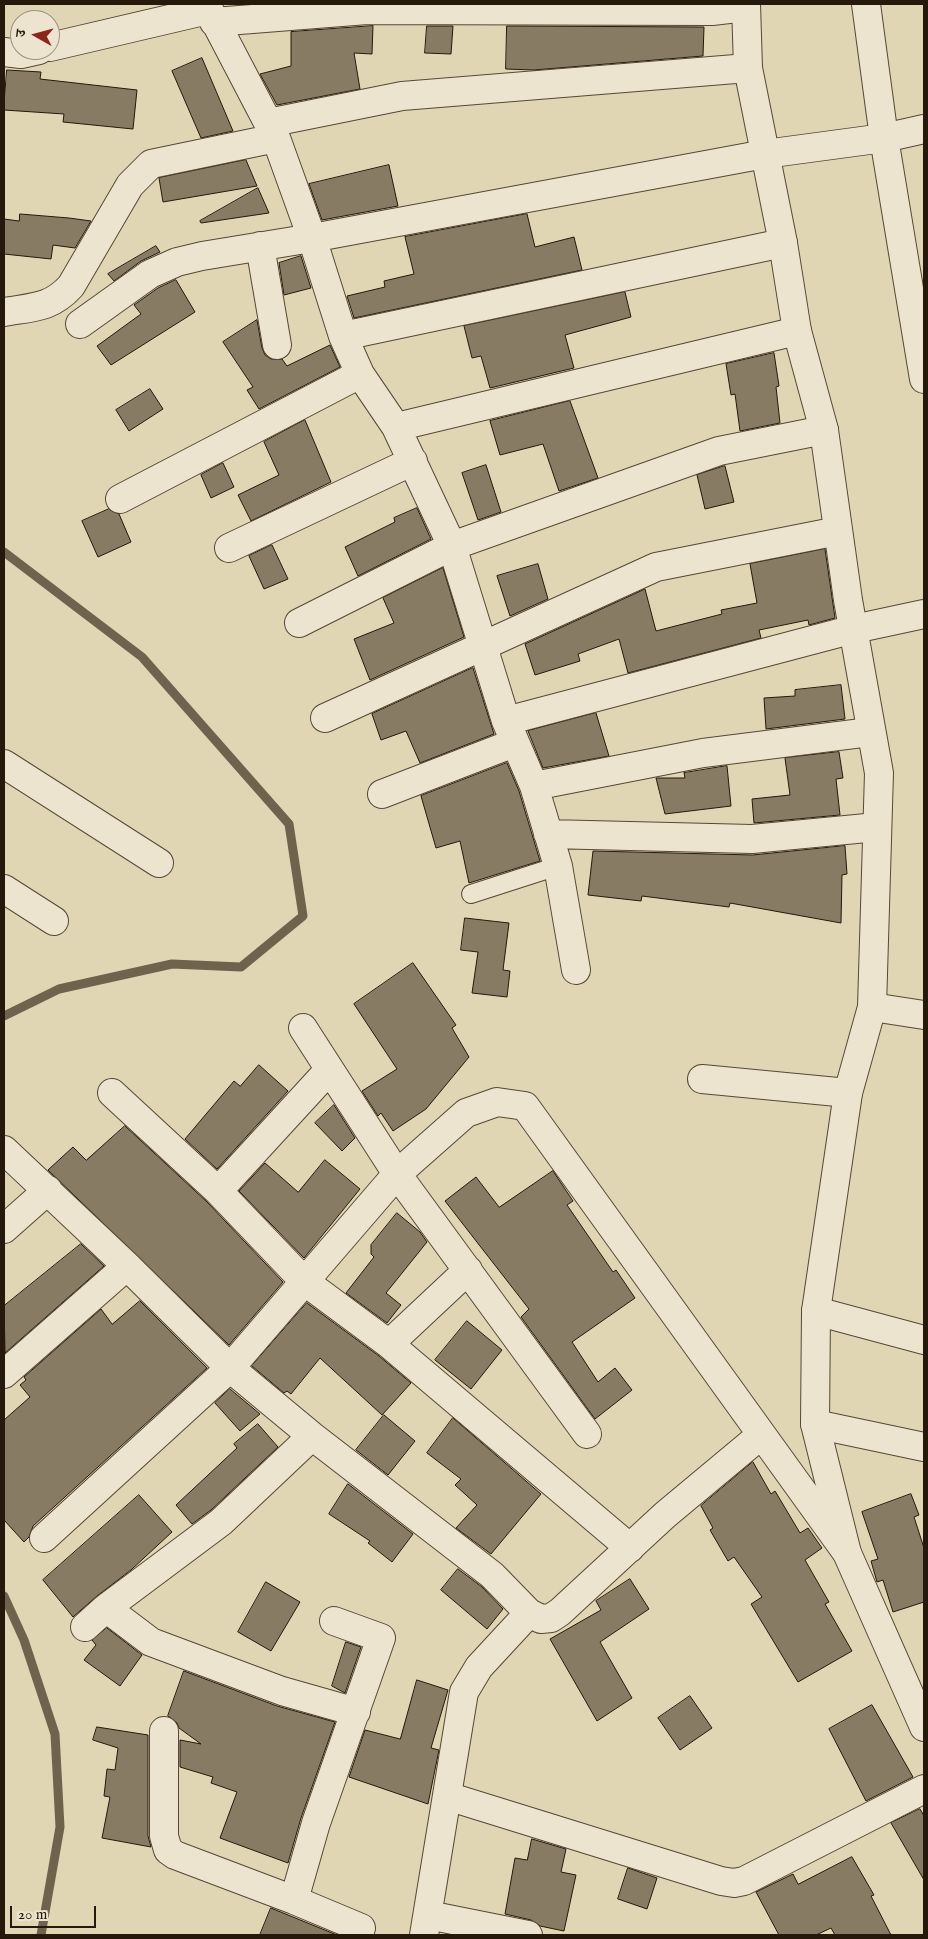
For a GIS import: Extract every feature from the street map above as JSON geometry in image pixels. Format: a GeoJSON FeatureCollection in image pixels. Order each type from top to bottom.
{"type":"FeatureCollection","features":[{"type":"Feature","properties":{"kind":"street"},"geometry":{"type":"LineString","coordinates":[[866,4],[884,138],[924,379]]}},
{"type":"Feature","properties":{"kind":"street"},"geometry":{"type":"LineString","coordinates":[[60,45],[209,12],[367,7],[711,8],[746,6],[748,68],[783,242],[796,331],[824,430],[870,732],[879,773],[872,1007],[848,1093],[816,1310],[815,1424],[847,1553],[924,1727]]}},
{"type":"Feature","properties":{"kind":"street"},"geometry":{"type":"LineString","coordinates":[[209,12],[272,131],[312,238],[343,336],[360,374],[396,427],[452,546],[510,732],[534,786],[558,866],[576,970]]}},
{"type":"Feature","properties":{"kind":"street"},"geometry":{"type":"LineString","coordinates":[[4,312],[45,305],[60,299],[71,286],[130,185],[151,164],[402,96],[748,68]]}},
{"type":"Feature","properties":{"kind":"street"},"geometry":{"type":"LineString","coordinates":[[80,324],[150,274],[177,262],[202,256],[312,238],[765,154],[884,138],[924,129]]}},
{"type":"Feature","properties":{"kind":"street"},"geometry":{"type":"LineString","coordinates":[[343,336],[783,242]]}},
{"type":"Feature","properties":{"kind":"street"},"geometry":{"type":"LineString","coordinates":[[260,246],[277,345]]}},
{"type":"Feature","properties":{"kind":"street"},"geometry":{"type":"LineString","coordinates":[[396,427],[796,331]]}},
{"type":"Feature","properties":{"kind":"street"},"geometry":{"type":"LineString","coordinates":[[120,499],[360,374]]}},
{"type":"Feature","properties":{"kind":"street"},"geometry":{"type":"LineString","coordinates":[[300,623],[452,546],[719,451],[824,430]]}},
{"type":"Feature","properties":{"kind":"street"},"geometry":{"type":"LineString","coordinates":[[229,548],[412,461]]}},
{"type":"Feature","properties":{"kind":"street"},"geometry":{"type":"LineString","coordinates":[[325,718],[656,567],[838,531]]}},
{"type":"Feature","properties":{"kind":"street"},"geometry":{"type":"LineString","coordinates":[[382,794],[510,732],[854,629],[924,614]]}},
{"type":"Feature","properties":{"kind":"street"},"geometry":{"type":"LineString","coordinates":[[534,786],[703,752],[870,732]]}},
{"type":"Feature","properties":{"kind":"street"},"geometry":{"type":"LineString","coordinates":[[4,764],[159,863]]}},
{"type":"Feature","properties":{"kind":"street"},"geometry":{"type":"LineString","coordinates":[[548,834],[752,839],[877,827]]}},
{"type":"Feature","properties":{"kind":"street"},"geometry":{"type":"LineString","coordinates":[[4,890],[54,921]]}},
{"type":"Feature","properties":{"kind":"street"},"geometry":{"type":"LineString","coordinates":[[872,1007],[924,1015]]}},
{"type":"Feature","properties":{"kind":"street"},"geometry":{"type":"LineString","coordinates":[[303,1028],[397,1174],[587,1434]]}},
{"type":"Feature","properties":{"kind":"street"},"geometry":{"type":"LineString","coordinates":[[218,1191],[329,1070]]}},
{"type":"Feature","properties":{"kind":"street"},"geometry":{"type":"LineString","coordinates":[[702,1079],[848,1093]]}},
{"type":"Feature","properties":{"kind":"street"},"geometry":{"type":"LineString","coordinates":[[112,1093],[218,1191],[304,1281],[389,1344],[630,1548]]}},
{"type":"Feature","properties":{"kind":"street"},"geometry":{"type":"LineString","coordinates":[[44,1538],[230,1368],[397,1174],[466,1113],[497,1102],[525,1106],[847,1553]]}},
{"type":"Feature","properties":{"kind":"street"},"geometry":{"type":"LineString","coordinates":[[4,1150],[127,1266],[230,1368],[312,1436],[492,1575],[529,1613],[541,1619],[551,1618],[665,1515],[761,1435]]}},
{"type":"Feature","properties":{"kind":"street"},"geometry":{"type":"LineString","coordinates":[[4,1228],[48,1190]]}},
{"type":"Feature","properties":{"kind":"street"},"geometry":{"type":"LineString","coordinates":[[4,1374],[127,1266]]}},
{"type":"Feature","properties":{"kind":"street"},"geometry":{"type":"LineString","coordinates":[[389,1344],[468,1270]]}},
{"type":"Feature","properties":{"kind":"street"},"geometry":{"type":"LineString","coordinates":[[816,1310],[924,1340]]}},
{"type":"Feature","properties":{"kind":"street"},"geometry":{"type":"LineString","coordinates":[[815,1424],[924,1447]]}},
{"type":"Feature","properties":{"kind":"street"},"geometry":{"type":"LineString","coordinates":[[85,1627],[106,1608],[221,1522],[312,1436]]}},
{"type":"Feature","properties":{"kind":"street"},"geometry":{"type":"LineString","coordinates":[[106,1608],[151,1642],[282,1691],[356,1712]]}},
{"type":"Feature","properties":{"kind":"street"},"geometry":{"type":"LineString","coordinates":[[528,1935],[426,1925],[464,1692],[479,1667],[529,1613]]}},
{"type":"Feature","properties":{"kind":"street"},"geometry":{"type":"LineString","coordinates":[[294,1900],[316,1823],[381,1638],[334,1621]]}},
{"type":"Feature","properties":{"kind":"street"},"geometry":{"type":"LineString","coordinates":[[164,1731],[164,1836],[168,1850],[174,1855],[294,1900],[361,1928]]}},
{"type":"Feature","properties":{"kind":"street"},"geometry":{"type":"LineString","coordinates":[[447,1796],[722,1881],[734,1883],[744,1881],[924,1789]]}},
{"type":"Feature","properties":{"kind":"lane"},"geometry":{"type":"LineString","coordinates":[[471,894],[558,866]]}},
{"type":"Feature","properties":{"kind":"building"},"geometry":{"type":"Polygon","coordinates":[[[373,26],[372,54],[354,53],[360,89],[277,105],[260,74],[291,66],[291,32],[373,26]]]}},
{"type":"Feature","properties":{"kind":"building"},"geometry":{"type":"Polygon","coordinates":[[[427,26],[453,26],[451,54],[425,53],[427,26]]]}},
{"type":"Feature","properties":{"kind":"building"},"geometry":{"type":"Polygon","coordinates":[[[507,26],[704,27],[703,56],[534,70],[506,69],[507,26]]]}},
{"type":"Feature","properties":{"kind":"building"},"geometry":{"type":"Polygon","coordinates":[[[202,58],[233,131],[201,138],[172,71],[202,58]]]}},
{"type":"Feature","properties":{"kind":"building"},"geometry":{"type":"Polygon","coordinates":[[[7,70],[41,72],[40,79],[137,90],[133,129],[63,122],[64,114],[4,110],[7,70]]]}},
{"type":"Feature","properties":{"kind":"building"},"geometry":{"type":"Polygon","coordinates":[[[246,160],[257,186],[163,202],[159,178],[246,160]]]}},
{"type":"Feature","properties":{"kind":"building"},"geometry":{"type":"Polygon","coordinates":[[[389,165],[398,206],[322,220],[309,184],[389,165]]]}},
{"type":"Feature","properties":{"kind":"building"},"geometry":{"type":"Polygon","coordinates":[[[258,188],[269,213],[201,223],[200,221],[258,188]]]}},
{"type":"Feature","properties":{"kind":"building"},"geometry":{"type":"Polygon","coordinates":[[[20,214],[91,221],[75,248],[53,245],[51,259],[4,254],[4,219],[19,221],[20,214]]]}},
{"type":"Feature","properties":{"kind":"building"},"geometry":{"type":"Polygon","coordinates":[[[527,214],[535,247],[574,237],[582,270],[354,318],[347,296],[385,287],[384,281],[414,274],[405,237],[527,214]]]}},
{"type":"Feature","properties":{"kind":"building"},"geometry":{"type":"Polygon","coordinates":[[[156,246],[160,252],[141,261],[114,281],[108,274],[156,246]]]}},
{"type":"Feature","properties":{"kind":"building"},"geometry":{"type":"Polygon","coordinates":[[[301,256],[311,288],[284,295],[279,263],[301,256]]]}},
{"type":"Feature","properties":{"kind":"building"},"geometry":{"type":"Polygon","coordinates":[[[176,280],[195,312],[111,365],[97,346],[141,314],[134,305],[158,288],[176,280]]]}},
{"type":"Feature","properties":{"kind":"building"},"geometry":{"type":"Polygon","coordinates":[[[625,292],[631,317],[565,335],[574,368],[490,388],[481,356],[472,358],[464,326],[625,292]]]}},
{"type":"Feature","properties":{"kind":"building"},"geometry":{"type":"Polygon","coordinates":[[[257,320],[262,348],[265,355],[271,359],[282,359],[287,366],[330,345],[340,367],[259,409],[247,390],[253,387],[223,342],[257,320]]]}},
{"type":"Feature","properties":{"kind":"building"},"geometry":{"type":"Polygon","coordinates":[[[774,353],[779,386],[776,387],[780,423],[740,431],[735,394],[731,395],[726,364],[774,353]]]}},
{"type":"Feature","properties":{"kind":"building"},"geometry":{"type":"Polygon","coordinates":[[[150,389],[163,409],[129,431],[116,410],[150,389]]]}},
{"type":"Feature","properties":{"kind":"building"},"geometry":{"type":"Polygon","coordinates":[[[570,401],[598,478],[559,491],[543,444],[500,455],[490,421],[570,401]]]}},
{"type":"Feature","properties":{"kind":"building"},"geometry":{"type":"Polygon","coordinates":[[[305,420],[331,482],[251,521],[238,495],[279,475],[264,442],[305,420]]]}},
{"type":"Feature","properties":{"kind":"building"},"geometry":{"type":"Polygon","coordinates":[[[223,463],[234,487],[211,498],[201,475],[223,463]]]}},
{"type":"Feature","properties":{"kind":"building"},"geometry":{"type":"Polygon","coordinates":[[[486,465],[501,512],[478,520],[462,473],[486,465]]]}},
{"type":"Feature","properties":{"kind":"building"},"geometry":{"type":"Polygon","coordinates":[[[725,466],[734,502],[705,509],[697,475],[725,466]]]}},
{"type":"Feature","properties":{"kind":"building"},"geometry":{"type":"Polygon","coordinates":[[[417,508],[431,539],[358,576],[345,547],[395,522],[394,518],[417,508]]]}},
{"type":"Feature","properties":{"kind":"building"},"geometry":{"type":"Polygon","coordinates":[[[109,509],[119,514],[131,542],[98,557],[82,521],[109,509]]]}},
{"type":"Feature","properties":{"kind":"building"},"geometry":{"type":"Polygon","coordinates":[[[272,545],[288,579],[264,589],[249,556],[272,545]]]}},
{"type":"Feature","properties":{"kind":"building"},"geometry":{"type":"Polygon","coordinates":[[[825,549],[835,618],[809,625],[808,620],[759,630],[761,638],[628,673],[619,639],[578,654],[580,661],[535,675],[525,644],[645,589],[656,631],[722,614],[721,610],[757,603],[750,564],[825,549]]]}},
{"type":"Feature","properties":{"kind":"building"},"geometry":{"type":"Polygon","coordinates":[[[538,564],[548,599],[510,616],[497,576],[538,564]]]}},
{"type":"Feature","properties":{"kind":"building"},"geometry":{"type":"Polygon","coordinates":[[[443,568],[464,637],[370,680],[354,639],[394,623],[383,598],[443,568]]]}},
{"type":"Feature","properties":{"kind":"building"},"geometry":{"type":"Polygon","coordinates":[[[473,668],[494,734],[420,763],[406,731],[381,740],[372,714],[473,668]]]}},
{"type":"Feature","properties":{"kind":"building"},"geometry":{"type":"Polygon","coordinates":[[[841,685],[845,719],[766,729],[764,698],[795,696],[795,690],[841,685]]]}},
{"type":"Feature","properties":{"kind":"building"},"geometry":{"type":"Polygon","coordinates":[[[596,713],[609,756],[543,768],[528,731],[596,713]]]}},
{"type":"Feature","properties":{"kind":"building"},"geometry":{"type":"Polygon","coordinates":[[[839,752],[843,778],[836,779],[840,815],[754,823],[752,799],[790,795],[785,758],[839,752]]]}},
{"type":"Feature","properties":{"kind":"building"},"geometry":{"type":"Polygon","coordinates":[[[507,763],[519,791],[540,861],[469,883],[460,841],[436,848],[421,796],[507,763]]]}},
{"type":"Feature","properties":{"kind":"building"},"geometry":{"type":"Polygon","coordinates":[[[727,766],[731,806],[665,814],[656,778],[685,778],[684,773],[727,766]]]}},
{"type":"Feature","properties":{"kind":"building"},"geometry":{"type":"Polygon","coordinates":[[[845,846],[847,874],[842,875],[841,923],[730,903],[729,907],[642,896],[641,901],[588,895],[593,851],[752,855],[845,846]]]}},
{"type":"Feature","properties":{"kind":"building"},"geometry":{"type":"Polygon","coordinates":[[[465,918],[509,923],[503,970],[510,971],[507,997],[472,993],[478,952],[461,950],[465,918]]]}},
{"type":"Feature","properties":{"kind":"building"},"geometry":{"type":"Polygon","coordinates":[[[413,963],[456,1025],[452,1028],[469,1057],[426,1109],[393,1131],[381,1113],[378,1116],[362,1091],[397,1069],[354,1004],[413,963]]]}},
{"type":"Feature","properties":{"kind":"building"},"geometry":{"type":"Polygon","coordinates":[[[259,1065],[288,1091],[217,1169],[185,1139],[234,1081],[240,1086],[259,1065]]]}},
{"type":"Feature","properties":{"kind":"building"},"geometry":{"type":"Polygon","coordinates":[[[334,1105],[355,1138],[342,1151],[315,1123],[334,1105]]]}},
{"type":"Feature","properties":{"kind":"building"},"geometry":{"type":"Polygon","coordinates":[[[125,1126],[207,1202],[283,1282],[229,1345],[48,1170],[73,1147],[86,1160],[125,1126]]]}},
{"type":"Feature","properties":{"kind":"building"},"geometry":{"type":"Polygon","coordinates":[[[325,1160],[360,1189],[304,1258],[239,1191],[265,1163],[298,1192],[325,1160]]]}},
{"type":"Feature","properties":{"kind":"building"},"geometry":{"type":"Polygon","coordinates":[[[553,1171],[573,1201],[567,1205],[613,1272],[616,1270],[635,1298],[572,1342],[598,1382],[615,1368],[632,1390],[595,1419],[521,1317],[529,1309],[445,1201],[476,1177],[499,1207],[553,1171]]]}},
{"type":"Feature","properties":{"kind":"building"},"geometry":{"type":"Polygon","coordinates":[[[397,1213],[420,1232],[427,1242],[386,1293],[401,1305],[387,1323],[346,1293],[374,1257],[371,1254],[371,1245],[397,1213]]]}},
{"type":"Feature","properties":{"kind":"building"},"geometry":{"type":"Polygon","coordinates":[[[81,1244],[104,1266],[5,1353],[4,1306],[81,1244]]]}},
{"type":"Feature","properties":{"kind":"building"},"geometry":{"type":"Polygon","coordinates":[[[140,1301],[207,1368],[33,1526],[29,1537],[24,1542],[4,1520],[4,1420],[30,1397],[20,1385],[26,1380],[24,1377],[101,1309],[112,1324],[140,1301]]]}},
{"type":"Feature","properties":{"kind":"building"},"geometry":{"type":"Polygon","coordinates":[[[307,1303],[379,1356],[411,1383],[382,1415],[320,1358],[291,1394],[287,1391],[284,1393],[252,1366],[307,1303]]]}},
{"type":"Feature","properties":{"kind":"building"},"geometry":{"type":"Polygon","coordinates":[[[467,1321],[502,1350],[471,1389],[435,1360],[467,1321]]]}},
{"type":"Feature","properties":{"kind":"building"},"geometry":{"type":"Polygon","coordinates":[[[230,1389],[260,1414],[240,1431],[215,1403],[230,1389]]]}},
{"type":"Feature","properties":{"kind":"building"},"geometry":{"type":"Polygon","coordinates":[[[384,1415],[415,1441],[388,1475],[356,1450],[384,1415]]]}},
{"type":"Feature","properties":{"kind":"building"},"geometry":{"type":"Polygon","coordinates":[[[453,1418],[541,1494],[491,1554],[456,1528],[477,1505],[455,1485],[461,1479],[427,1453],[453,1418]]]}},
{"type":"Feature","properties":{"kind":"building"},"geometry":{"type":"Polygon","coordinates":[[[258,1424],[278,1447],[211,1510],[192,1524],[176,1505],[237,1448],[234,1444],[258,1424]]]}},
{"type":"Feature","properties":{"kind":"building"},"geometry":{"type":"Polygon","coordinates":[[[753,1462],[771,1494],[775,1491],[800,1533],[808,1528],[822,1548],[805,1560],[829,1602],[825,1604],[852,1651],[798,1682],[751,1604],[762,1597],[734,1557],[728,1561],[710,1530],[713,1528],[701,1506],[753,1462]]]}},
{"type":"Feature","properties":{"kind":"building"},"geometry":{"type":"Polygon","coordinates":[[[348,1484],[413,1534],[392,1562],[368,1543],[370,1541],[329,1514],[348,1484]]]}},
{"type":"Feature","properties":{"kind":"building"},"geometry":{"type":"Polygon","coordinates":[[[911,1494],[919,1515],[914,1517],[924,1548],[924,1602],[893,1612],[883,1580],[877,1582],[871,1561],[878,1559],[862,1512],[911,1494]]]}},
{"type":"Feature","properties":{"kind":"building"},"geometry":{"type":"Polygon","coordinates":[[[139,1495],[172,1532],[131,1570],[73,1617],[43,1580],[139,1495]]]}},
{"type":"Feature","properties":{"kind":"building"},"geometry":{"type":"Polygon","coordinates":[[[458,1569],[482,1587],[503,1609],[487,1629],[441,1590],[458,1569]]]}},
{"type":"Feature","properties":{"kind":"building"},"geometry":{"type":"Polygon","coordinates":[[[630,1579],[649,1609],[600,1642],[632,1698],[597,1721],[550,1639],[601,1610],[596,1601],[630,1579]]]}},
{"type":"Feature","properties":{"kind":"building"},"geometry":{"type":"Polygon","coordinates":[[[266,1582],[300,1602],[271,1651],[238,1632],[266,1582]]]}},
{"type":"Feature","properties":{"kind":"building"},"geometry":{"type":"Polygon","coordinates":[[[107,1628],[142,1655],[120,1686],[84,1660],[96,1645],[92,1640],[107,1628]]]}},
{"type":"Feature","properties":{"kind":"building"},"geometry":{"type":"Polygon","coordinates":[[[346,1642],[361,1647],[345,1693],[332,1686],[346,1642]]]}},
{"type":"Feature","properties":{"kind":"building"},"geometry":{"type":"Polygon","coordinates":[[[184,1671],[277,1706],[335,1722],[301,1818],[288,1863],[220,1838],[237,1792],[211,1783],[213,1777],[180,1767],[180,1740],[201,1744],[179,1728],[177,1723],[168,1716],[184,1671]]]}},
{"type":"Feature","properties":{"kind":"building"},"geometry":{"type":"Polygon","coordinates":[[[417,1680],[448,1690],[431,1748],[439,1750],[428,1804],[349,1777],[365,1730],[400,1739],[417,1680]]]}},
{"type":"Feature","properties":{"kind":"building"},"geometry":{"type":"Polygon","coordinates":[[[690,1696],[712,1728],[680,1750],[658,1718],[690,1696]]]}},
{"type":"Feature","properties":{"kind":"building"},"geometry":{"type":"Polygon","coordinates":[[[872,1705],[913,1777],[866,1801],[829,1729],[872,1705]]]}},
{"type":"Feature","properties":{"kind":"building"},"geometry":{"type":"Polygon","coordinates":[[[97,1727],[148,1735],[148,1836],[151,1847],[102,1838],[110,1797],[104,1796],[107,1769],[115,1770],[118,1748],[93,1740],[97,1727]]]}},
{"type":"Feature","properties":{"kind":"building"},"geometry":{"type":"Polygon","coordinates":[[[920,1809],[924,1816],[924,1880],[891,1823],[920,1809]]]}},
{"type":"Feature","properties":{"kind":"building"},"geometry":{"type":"Polygon","coordinates":[[[532,1839],[566,1849],[561,1872],[576,1875],[564,1931],[540,1926],[531,1920],[505,1914],[515,1858],[527,1860],[532,1839]]]}},
{"type":"Feature","properties":{"kind":"building"},"geometry":{"type":"Polygon","coordinates":[[[852,1857],[874,1895],[871,1896],[891,1935],[835,1935],[831,1928],[816,1935],[779,1935],[756,1892],[793,1874],[798,1884],[852,1857]]]}},
{"type":"Feature","properties":{"kind":"building"},"geometry":{"type":"Polygon","coordinates":[[[628,1868],[657,1878],[647,1909],[618,1899],[628,1868]]]}},
{"type":"Feature","properties":{"kind":"building"},"geometry":{"type":"Polygon","coordinates":[[[271,1908],[288,1915],[337,1935],[260,1935],[271,1908]]]}},
{"type":"Feature","properties":{"kind":"waterway"},"geometry":{"type":"LineString","coordinates":[[4,552],[142,657],[289,824],[303,916],[241,967],[172,964],[59,989],[4,1016]]}},
{"type":"Feature","properties":{"kind":"waterway"},"geometry":{"type":"LineString","coordinates":[[4,1596],[24,1640],[55,1734],[60,1827],[41,1935]]}}]}
